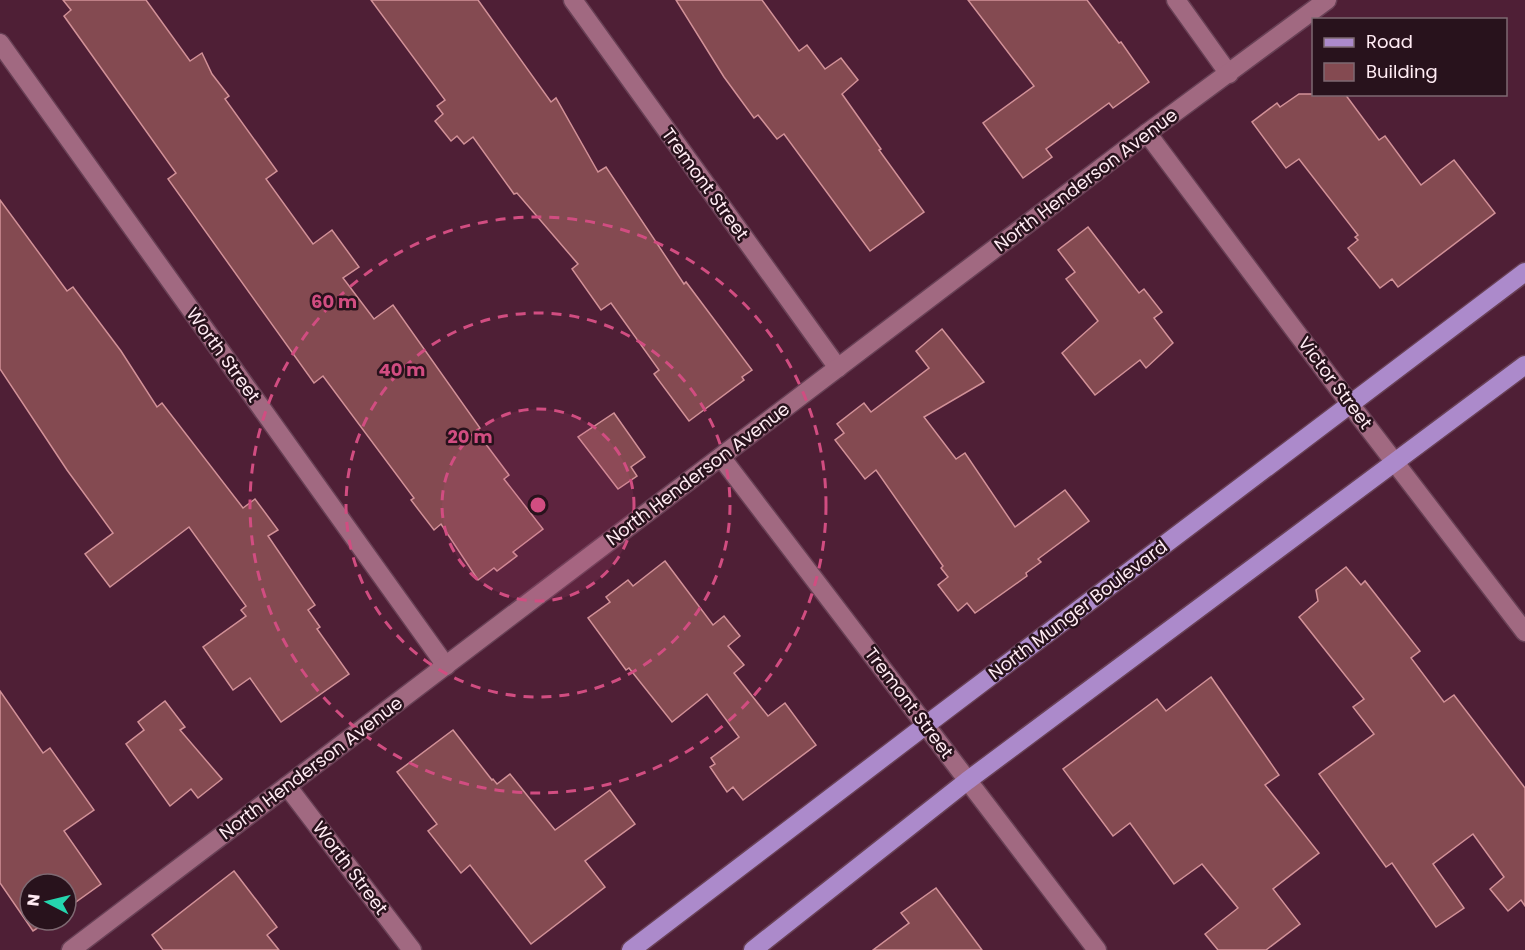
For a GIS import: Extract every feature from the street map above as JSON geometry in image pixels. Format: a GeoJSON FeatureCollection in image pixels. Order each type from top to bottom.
{"type":"FeatureCollection","features":[{"type":"Feature","properties":{"kind":"main road","name":"North Munger Boulevard"},"geometry":{"type":"LineString","coordinates":[[631,950],[1525,272]]}},
{"type":"Feature","properties":{"kind":"main road"},"geometry":{"type":"LineString","coordinates":[[753,950],[967,781],[1525,365]]}},
{"type":"Feature","properties":{"kind":"street","name":"Tremont Street"},"geometry":{"type":"LineString","coordinates":[[573,0],[838,368]]}},
{"type":"Feature","properties":{"kind":"street"},"geometry":{"type":"LineString","coordinates":[[1176,0],[1229,74]]}},
{"type":"Feature","properties":{"kind":"street","name":"North Henderson Avenue"},"geometry":{"type":"LineString","coordinates":[[71,950],[1147,133],[1327,0]]}},
{"type":"Feature","properties":{"kind":"street","name":"Worth Street"},"geometry":{"type":"LineString","coordinates":[[0,43],[446,666]]}},
{"type":"Feature","properties":{"kind":"street","name":"Victor Street"},"geometry":{"type":"LineString","coordinates":[[1147,133],[1350,404],[1525,632]]}},
{"type":"Feature","properties":{"kind":"street","name":"Tremont Street"},"geometry":{"type":"LineString","coordinates":[[721,457],[1097,950]]}},
{"type":"Feature","properties":{"kind":"street","name":"Worth Street"},"geometry":{"type":"LineString","coordinates":[[287,786],[412,950]]}},
{"type":"Feature","properties":{"kind":"building"},"geometry":{"type":"Polygon","coordinates":[[[63,0],[146,0],[190,61],[202,53],[212,74],[229,96],[225,99],[277,171],[266,179],[313,244],[332,230],[359,267],[343,278],[374,319],[393,305],[480,428],[476,431],[509,475],[504,479],[543,529],[513,552],[517,556],[497,571],[494,568],[478,580],[441,524],[434,530],[411,500],[414,498],[323,376],[314,383],[168,179],[176,173],[64,16],[71,10],[63,0]]]}},
{"type":"Feature","properties":{"kind":"building"},"geometry":{"type":"Polygon","coordinates":[[[371,0],[478,0],[551,102],[556,98],[598,172],[606,167],[684,284],[686,282],[752,370],[742,377],[744,380],[689,421],[654,374],[659,370],[611,303],[601,310],[572,269],[578,264],[517,193],[514,194],[473,137],[464,144],[457,136],[451,141],[435,121],[443,114],[437,106],[445,100],[371,0]]]}},
{"type":"Feature","properties":{"kind":"building"},"geometry":{"type":"Polygon","coordinates":[[[676,0],[762,0],[799,51],[807,45],[825,69],[841,58],[858,80],[842,94],[924,212],[870,251],[784,134],[777,139],[758,115],[754,118],[724,77],[676,0]]]}},
{"type":"Feature","properties":{"kind":"building"},"geometry":{"type":"Polygon","coordinates":[[[968,0],[1087,0],[1149,82],[1113,108],[1109,103],[1046,149],[1052,157],[1023,178],[983,123],[1034,86],[968,0]]]}},
{"type":"Feature","properties":{"kind":"building"},"geometry":{"type":"Polygon","coordinates":[[[1299,94],[1346,96],[1379,140],[1385,136],[1421,185],[1454,160],[1495,213],[1398,287],[1392,279],[1380,288],[1348,248],[1358,240],[1355,237],[1358,235],[1299,159],[1286,168],[1252,122],[1277,103],[1280,107],[1299,94]]]}},
{"type":"Feature","properties":{"kind":"building"},"geometry":{"type":"Polygon","coordinates":[[[0,200],[67,291],[73,287],[121,351],[157,407],[162,403],[243,508],[255,499],[278,530],[268,536],[315,605],[308,610],[320,627],[317,629],[349,674],[281,722],[250,678],[233,690],[203,647],[246,616],[241,610],[246,606],[189,527],[110,587],[85,554],[113,533],[67,470],[0,369],[0,200]]]}},
{"type":"Feature","properties":{"kind":"building"},"geometry":{"type":"Polygon","coordinates":[[[1088,227],[1139,293],[1144,289],[1162,312],[1154,318],[1173,343],[1146,368],[1140,360],[1095,395],[1062,353],[1098,321],[1066,279],[1075,272],[1058,250],[1088,227]]]}},
{"type":"Feature","properties":{"kind":"building"},"geometry":{"type":"Polygon","coordinates":[[[942,329],[984,382],[924,417],[956,459],[965,453],[1015,527],[1065,490],[1089,521],[1038,559],[1041,562],[1026,573],[1027,576],[975,613],[967,603],[958,611],[938,585],[948,577],[941,568],[943,566],[876,470],[865,479],[835,440],[844,433],[837,424],[864,403],[871,412],[929,368],[916,351],[942,329]]]}},
{"type":"Feature","properties":{"kind":"building"},"geometry":{"type":"Polygon","coordinates":[[[614,413],[645,457],[631,467],[637,476],[618,489],[578,437],[614,413]]]}},
{"type":"Feature","properties":{"kind":"building"},"geometry":{"type":"Polygon","coordinates":[[[665,561],[713,625],[724,616],[740,636],[728,646],[744,665],[734,673],[768,716],[785,703],[816,745],[743,800],[733,787],[727,792],[710,767],[715,764],[711,758],[739,737],[707,694],[672,722],[629,668],[626,670],[588,618],[610,602],[606,597],[628,580],[633,586],[665,561]]]}},
{"type":"Feature","properties":{"kind":"building"},"geometry":{"type":"Polygon","coordinates":[[[1346,567],[1361,585],[1365,581],[1420,651],[1411,658],[1444,702],[1454,695],[1525,788],[1525,906],[1521,900],[1508,911],[1490,889],[1504,877],[1473,834],[1433,864],[1464,908],[1436,927],[1392,863],[1386,867],[1319,774],[1374,734],[1353,707],[1364,699],[1299,617],[1318,601],[1316,590],[1346,567]]]}},
{"type":"Feature","properties":{"kind":"building"},"geometry":{"type":"Polygon","coordinates":[[[1211,677],[1279,775],[1265,785],[1319,853],[1273,889],[1300,924],[1266,950],[1218,950],[1205,934],[1238,908],[1202,864],[1174,884],[1130,823],[1113,836],[1063,769],[1157,699],[1166,711],[1211,677]]]}},
{"type":"Feature","properties":{"kind":"building"},"geometry":{"type":"Polygon","coordinates":[[[0,691],[43,753],[50,748],[94,810],[64,831],[101,884],[78,900],[78,872],[18,872],[18,909],[0,883],[0,691]]]}},
{"type":"Feature","properties":{"kind":"building"},"geometry":{"type":"Polygon","coordinates":[[[165,701],[185,727],[180,730],[222,779],[198,798],[191,789],[170,806],[126,744],[144,730],[138,722],[165,701]]]}},
{"type":"Feature","properties":{"kind":"building"},"geometry":{"type":"Polygon","coordinates":[[[453,730],[497,784],[510,774],[555,830],[610,790],[635,824],[585,861],[605,887],[531,944],[470,865],[461,873],[428,831],[437,824],[397,772],[453,730]]]}},
{"type":"Feature","properties":{"kind":"building"},"geometry":{"type":"Polygon","coordinates":[[[234,871],[277,927],[267,935],[279,950],[163,950],[152,935],[234,871]]]}},
{"type":"Feature","properties":{"kind":"building"},"geometry":{"type":"Polygon","coordinates":[[[936,888],[982,950],[873,950],[909,923],[901,913],[936,888]]]}}]}
